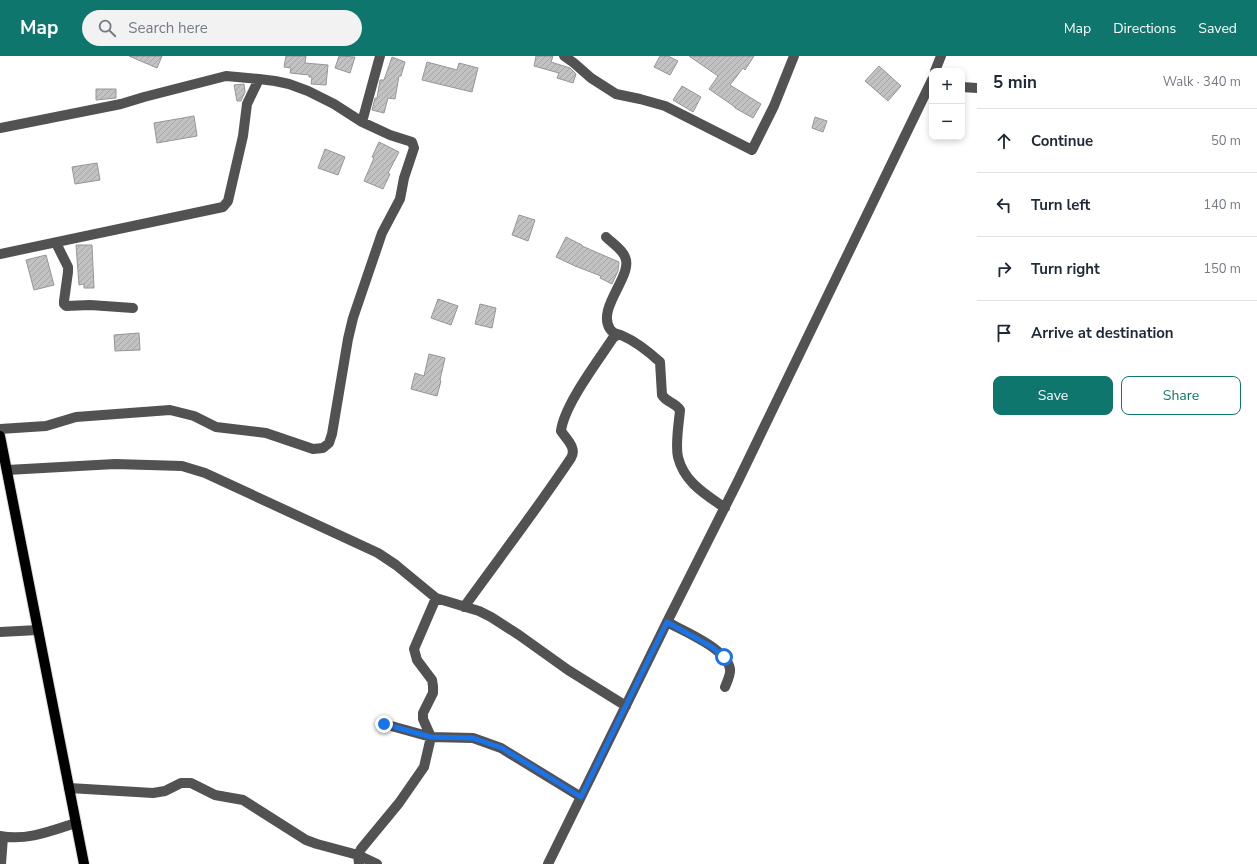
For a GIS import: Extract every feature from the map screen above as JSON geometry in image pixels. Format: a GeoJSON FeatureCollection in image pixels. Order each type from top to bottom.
{"type":"FeatureCollection","features":[{"type":"Feature","properties":{"kind":"main road"},"geometry":{"type":"LineString","coordinates":[[0,436],[5,477],[38,630],[84,864]]}},
{"type":"Feature","properties":{"kind":"street"},"geometry":{"type":"LineString","coordinates":[[362,122],[380,56]]}},
{"type":"Feature","properties":{"kind":"street"},"geometry":{"type":"LineString","coordinates":[[564,56],[574,62],[591,78],[616,94],[665,106],[752,150],[774,106],[794,56]]}},
{"type":"Feature","properties":{"kind":"street"},"geometry":{"type":"LineString","coordinates":[[936,68],[941,56]]}},
{"type":"Feature","properties":{"kind":"street"},"geometry":{"type":"LineString","coordinates":[[0,128],[121,104],[226,76],[259,78],[289,84],[308,91],[334,104],[362,122],[390,135],[412,142],[414,148],[404,178],[400,199],[382,233],[353,318],[332,434],[329,443],[323,448],[313,449],[266,433],[216,427],[194,416],[170,410],[76,417],[46,426],[0,429]]}},
{"type":"Feature","properties":{"kind":"street"},"geometry":{"type":"LineString","coordinates":[[0,254],[223,207],[228,201],[243,136],[248,104],[259,78]]}},
{"type":"Feature","properties":{"kind":"street"},"geometry":{"type":"LineString","coordinates":[[548,864],[725,508],[929,87]]}},
{"type":"Feature","properties":{"kind":"street"},"geometry":{"type":"LineString","coordinates":[[965,87],[977,88]]}},
{"type":"Feature","properties":{"kind":"street"},"geometry":{"type":"LineString","coordinates":[[606,237],[624,255],[627,261],[624,272],[609,307],[606,320],[610,328],[617,335],[642,346],[660,362],[662,395],[665,400],[677,405],[680,410],[678,456],[684,473],[696,488],[725,508]]}},
{"type":"Feature","properties":{"kind":"street"},"geometry":{"type":"LineString","coordinates":[[56,243],[68,267],[64,302],[66,306],[90,305],[134,308]]}},
{"type":"Feature","properties":{"kind":"street"},"geometry":{"type":"LineString","coordinates":[[464,607],[538,507],[572,458],[574,449],[561,431],[564,419],[575,396],[613,338],[617,335]]}},
{"type":"Feature","properties":{"kind":"street"},"geometry":{"type":"LineString","coordinates":[[5,477],[116,464],[182,466],[205,473],[378,553],[396,564],[436,598],[479,611],[502,624],[520,635],[568,670],[626,706]]}},
{"type":"Feature","properties":{"kind":"street"},"geometry":{"type":"LineString","coordinates":[[359,859],[361,849],[399,803],[424,767],[431,737],[422,719],[423,713],[433,693],[432,680],[417,660],[414,649],[436,598]]}},
{"type":"Feature","properties":{"kind":"street"},"geometry":{"type":"LineString","coordinates":[[667,622],[712,647],[724,657],[729,664],[731,671],[725,687]]}},
{"type":"Feature","properties":{"kind":"street"},"geometry":{"type":"LineString","coordinates":[[0,632],[38,630]]}},
{"type":"Feature","properties":{"kind":"street"},"geometry":{"type":"LineString","coordinates":[[384,724],[431,737],[473,738],[502,748],[581,797]]}},
{"type":"Feature","properties":{"kind":"street"},"geometry":{"type":"LineString","coordinates":[[69,788],[153,793],[165,791],[181,783],[191,783],[215,796],[243,800],[306,840],[377,864]]}},
{"type":"Feature","properties":{"kind":"street"},"geometry":{"type":"LineString","coordinates":[[1,864],[2,836],[29,837],[76,823]]}},
{"type":"Feature","properties":{"kind":"building"},"geometry":{"type":"Polygon","coordinates":[[[129,56],[162,56],[157,68],[129,56]]]}},
{"type":"Feature","properties":{"kind":"building"},"geometry":{"type":"Polygon","coordinates":[[[286,56],[306,56],[305,63],[328,65],[326,85],[311,84],[312,77],[309,77],[309,75],[290,73],[291,68],[284,67],[286,56]]]}},
{"type":"Feature","properties":{"kind":"building"},"geometry":{"type":"Polygon","coordinates":[[[339,56],[355,57],[350,73],[335,68],[339,56]]]}},
{"type":"Feature","properties":{"kind":"building"},"geometry":{"type":"Polygon","coordinates":[[[536,56],[553,56],[551,62],[570,68],[576,74],[573,83],[557,78],[559,73],[534,66],[536,56]]]}},
{"type":"Feature","properties":{"kind":"building"},"geometry":{"type":"Polygon","coordinates":[[[660,56],[668,56],[678,61],[670,75],[654,67],[660,56]]]}},
{"type":"Feature","properties":{"kind":"building"},"geometry":{"type":"Polygon","coordinates":[[[689,56],[754,56],[745,70],[743,68],[730,85],[761,104],[753,118],[735,108],[709,89],[718,76],[689,56]]]}},
{"type":"Feature","properties":{"kind":"building"},"geometry":{"type":"Polygon","coordinates":[[[392,57],[405,62],[401,76],[399,76],[395,99],[388,98],[384,113],[372,110],[375,98],[377,98],[380,80],[384,80],[392,57]]]}},
{"type":"Feature","properties":{"kind":"building"},"geometry":{"type":"Polygon","coordinates":[[[427,62],[457,70],[459,63],[478,68],[472,92],[422,80],[427,62]]]}},
{"type":"Feature","properties":{"kind":"building"},"geometry":{"type":"Polygon","coordinates":[[[879,66],[901,86],[888,101],[865,81],[879,66]]]}},
{"type":"Feature","properties":{"kind":"building"},"geometry":{"type":"Polygon","coordinates":[[[244,84],[245,92],[241,101],[237,101],[234,85],[244,84]]]}},
{"type":"Feature","properties":{"kind":"building"},"geometry":{"type":"Polygon","coordinates":[[[682,86],[701,97],[693,112],[673,100],[682,86]]]}},
{"type":"Feature","properties":{"kind":"building"},"geometry":{"type":"Polygon","coordinates":[[[96,89],[116,89],[116,98],[96,100],[96,89]]]}},
{"type":"Feature","properties":{"kind":"building"},"geometry":{"type":"Polygon","coordinates":[[[194,116],[197,136],[157,143],[154,123],[194,116]]]}},
{"type":"Feature","properties":{"kind":"building"},"geometry":{"type":"Polygon","coordinates":[[[815,117],[827,121],[823,132],[812,128],[815,117]]]}},
{"type":"Feature","properties":{"kind":"building"},"geometry":{"type":"Polygon","coordinates":[[[379,142],[399,152],[388,173],[390,174],[383,189],[364,181],[379,142]]]}},
{"type":"Feature","properties":{"kind":"building"},"geometry":{"type":"Polygon","coordinates":[[[325,149],[345,157],[338,175],[318,168],[325,149]]]}},
{"type":"Feature","properties":{"kind":"building"},"geometry":{"type":"Polygon","coordinates":[[[97,163],[100,180],[75,184],[72,167],[97,163]]]}},
{"type":"Feature","properties":{"kind":"building"},"geometry":{"type":"Polygon","coordinates":[[[519,215],[535,220],[528,241],[512,235],[519,215]]]}},
{"type":"Feature","properties":{"kind":"building"},"geometry":{"type":"Polygon","coordinates":[[[566,237],[582,246],[619,262],[618,271],[612,284],[600,278],[601,276],[556,257],[566,237]]]}},
{"type":"Feature","properties":{"kind":"building"},"geometry":{"type":"Polygon","coordinates":[[[76,245],[92,245],[94,288],[84,288],[84,284],[79,285],[76,245]]]}},
{"type":"Feature","properties":{"kind":"building"},"geometry":{"type":"Polygon","coordinates":[[[46,255],[54,285],[34,290],[26,260],[46,255]]]}},
{"type":"Feature","properties":{"kind":"building"},"geometry":{"type":"Polygon","coordinates":[[[438,299],[458,306],[451,325],[431,318],[438,299]]]}},
{"type":"Feature","properties":{"kind":"building"},"geometry":{"type":"Polygon","coordinates":[[[480,304],[496,308],[492,328],[475,324],[480,304]]]}},
{"type":"Feature","properties":{"kind":"building"},"geometry":{"type":"Polygon","coordinates":[[[139,333],[140,350],[115,351],[114,335],[139,333]]]}},
{"type":"Feature","properties":{"kind":"building"},"geometry":{"type":"Polygon","coordinates":[[[429,354],[445,358],[437,396],[411,389],[415,373],[424,376],[429,354]]]}},
{"type":"Feature","properties":{"kind":"route"},"geometry":{"type":"LineString","coordinates":[[384,724],[431,737],[473,738],[502,748],[581,797],[667,622],[693,635],[712,647],[724,657]]}}]}
